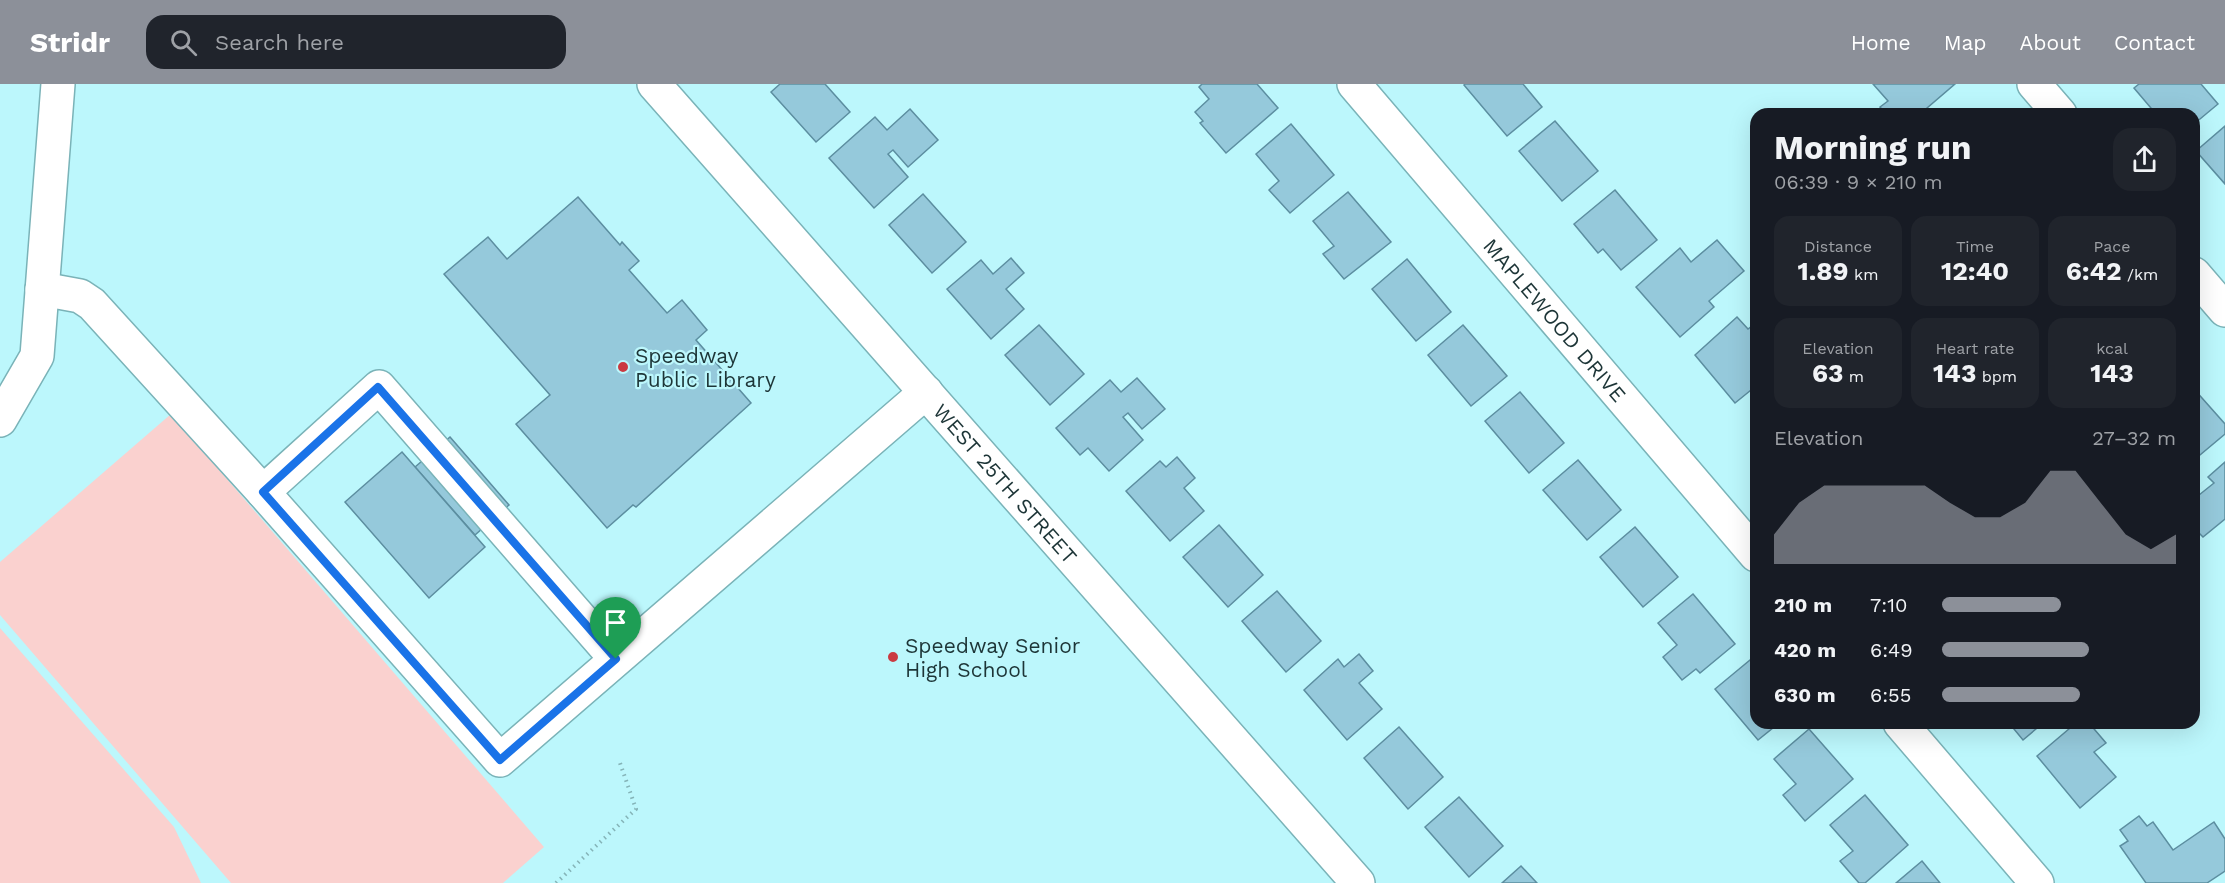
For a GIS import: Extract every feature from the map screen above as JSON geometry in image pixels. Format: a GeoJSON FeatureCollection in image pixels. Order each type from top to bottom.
{"type":"FeatureCollection","features":[{"type":"Feature","properties":{"kind":"street"},"geometry":{"type":"LineString","coordinates":[[0,420],[37,356],[58,84]]}},
{"type":"Feature","properties":{"kind":"street","name":"WEST 25TH STREET"},"geometry":{"type":"LineString","coordinates":[[654,84],[1358,883]]}},
{"type":"Feature","properties":{"kind":"street","name":"MAPLEWOOD DRIVE"},"geometry":{"type":"LineString","coordinates":[[1354,84],[1750,548]]}},
{"type":"Feature","properties":{"kind":"street"},"geometry":{"type":"LineString","coordinates":[[2034,84],[2055,108]]}},
{"type":"Feature","properties":{"kind":"street"},"geometry":{"type":"LineString","coordinates":[[2200,281],[2225,310]]}},
{"type":"Feature","properties":{"kind":"street"},"geometry":{"type":"LineString","coordinates":[[42,289],[80,296],[92,304],[263,492],[500,760],[926,392]]}},
{"type":"Feature","properties":{"kind":"street"},"geometry":{"type":"LineString","coordinates":[[263,492],[378,387],[616,659]]}},
{"type":"Feature","properties":{"kind":"street"},"geometry":{"type":"LineString","coordinates":[[1905,729],[2037,883]]}},
{"type":"Feature","properties":{"kind":"path"},"geometry":{"type":"LineString","coordinates":[[556,883],[636,809],[620,763]]}},
{"type":"Feature","properties":{"kind":"shaded area"},"geometry":{"type":"Polygon","coordinates":[[[171,414],[544,847],[503,883],[231,883],[0,615],[0,562],[171,414]]]}},
{"type":"Feature","properties":{"kind":"shaded area"},"geometry":{"type":"Polygon","coordinates":[[[0,628],[174,827],[201,883],[0,883],[0,628]]]}},
{"type":"Feature","properties":{"kind":"building"},"geometry":{"type":"Polygon","coordinates":[[[780,84],[825,84],[850,112],[816,142],[771,92],[780,84]]]}},
{"type":"Feature","properties":{"kind":"building"},"geometry":{"type":"Polygon","coordinates":[[[1202,84],[1257,84],[1278,108],[1226,153],[1200,123],[1203,121],[1195,112],[1209,99],[1199,87],[1202,84]]]}},
{"type":"Feature","properties":{"kind":"building"},"geometry":{"type":"Polygon","coordinates":[[[1465,84],[1523,84],[1542,107],[1507,136],[1465,84]]]}},
{"type":"Feature","properties":{"kind":"building"},"geometry":{"type":"Polygon","coordinates":[[[1873,84],[1955,84],[1927,108],[1881,108],[1888,101],[1873,84]]]}},
{"type":"Feature","properties":{"kind":"building"},"geometry":{"type":"Polygon","coordinates":[[[2139,84],[2201,84],[2218,104],[2200,119],[2200,108],[2151,108],[2134,88],[2139,84]]]}},
{"type":"Feature","properties":{"kind":"building"},"geometry":{"type":"Polygon","coordinates":[[[910,109],[938,140],[908,167],[893,150],[888,154],[908,177],[874,208],[829,158],[875,117],[887,130],[910,109]]]}},
{"type":"Feature","properties":{"kind":"building"},"geometry":{"type":"Polygon","coordinates":[[[1555,121],[1598,171],[1562,201],[1519,151],[1555,121]]]}},
{"type":"Feature","properties":{"kind":"building"},"geometry":{"type":"Polygon","coordinates":[[[1291,124],[1334,175],[1290,213],[1269,190],[1279,181],[1256,154],[1291,124]]]}},
{"type":"Feature","properties":{"kind":"building"},"geometry":{"type":"Polygon","coordinates":[[[2225,126],[2225,184],[2200,156],[2200,148],[2225,126]]]}},
{"type":"Feature","properties":{"kind":"building"},"geometry":{"type":"Polygon","coordinates":[[[1615,190],[1657,240],[1621,270],[1603,249],[1598,253],[1574,224],[1615,190]]]}},
{"type":"Feature","properties":{"kind":"building"},"geometry":{"type":"Polygon","coordinates":[[[1348,192],[1391,242],[1344,279],[1323,254],[1334,246],[1313,221],[1348,192]]]}},
{"type":"Feature","properties":{"kind":"building"},"geometry":{"type":"Polygon","coordinates":[[[923,194],[966,242],[932,273],[889,225],[923,194]]]}},
{"type":"Feature","properties":{"kind":"building","name":"Speedway Public Library"},"geometry":{"type":"Polygon","coordinates":[[[578,197],[620,245],[622,242],[639,261],[629,270],[667,313],[682,300],[707,330],[696,340],[751,403],[636,507],[633,505],[607,528],[516,424],[550,395],[444,274],[488,237],[507,259],[578,197]]]}},
{"type":"Feature","properties":{"kind":"building"},"geometry":{"type":"Polygon","coordinates":[[[1717,240],[1744,271],[1709,301],[1714,307],[1680,337],[1636,287],[1680,248],[1691,262],[1717,240]]]}},
{"type":"Feature","properties":{"kind":"building"},"geometry":{"type":"Polygon","coordinates":[[[1011,258],[1024,273],[1006,289],[1024,309],[991,339],[947,289],[981,260],[993,274],[1011,258]]]}},
{"type":"Feature","properties":{"kind":"building"},"geometry":{"type":"Polygon","coordinates":[[[1407,259],[1451,312],[1416,341],[1372,289],[1407,259]]]}},
{"type":"Feature","properties":{"kind":"building"},"geometry":{"type":"Polygon","coordinates":[[[1737,317],[1748,329],[1750,328],[1750,391],[1735,403],[1695,355],[1737,317]]]}},
{"type":"Feature","properties":{"kind":"building"},"geometry":{"type":"Polygon","coordinates":[[[1039,325],[1084,374],[1050,405],[1005,355],[1039,325]]]}},
{"type":"Feature","properties":{"kind":"building"},"geometry":{"type":"Polygon","coordinates":[[[1463,325],[1507,376],[1471,406],[1428,355],[1463,325]]]}},
{"type":"Feature","properties":{"kind":"building"},"geometry":{"type":"Polygon","coordinates":[[[1137,378],[1165,409],[1142,429],[1128,413],[1123,417],[1143,440],[1109,471],[1088,448],[1080,455],[1056,428],[1110,380],[1121,392],[1137,378]]]}},
{"type":"Feature","properties":{"kind":"building"},"geometry":{"type":"Polygon","coordinates":[[[1520,392],[1564,443],[1529,473],[1485,421],[1520,392]]]}},
{"type":"Feature","properties":{"kind":"building"},"geometry":{"type":"Polygon","coordinates":[[[2200,396],[2225,424],[2225,434],[2200,455],[2200,396]]]}},
{"type":"Feature","properties":{"kind":"building"},"geometry":{"type":"Polygon","coordinates":[[[450,437],[509,505],[475,535],[415,467],[450,437]]]}},
{"type":"Feature","properties":{"kind":"building"},"geometry":{"type":"Polygon","coordinates":[[[402,452],[485,547],[429,598],[345,502],[402,452]]]}},
{"type":"Feature","properties":{"kind":"building"},"geometry":{"type":"Polygon","coordinates":[[[1177,457],[1195,478],[1184,488],[1204,511],[1170,541],[1126,491],[1160,461],[1166,467],[1177,457]]]}},
{"type":"Feature","properties":{"kind":"building"},"geometry":{"type":"Polygon","coordinates":[[[1578,460],[1621,510],[1587,540],[1543,490],[1578,460]]]}},
{"type":"Feature","properties":{"kind":"building"},"geometry":{"type":"Polygon","coordinates":[[[2225,462],[2225,519],[2203,537],[2200,534],[2200,494],[2214,483],[2208,477],[2225,462]]]}},
{"type":"Feature","properties":{"kind":"building"},"geometry":{"type":"Polygon","coordinates":[[[1219,525],[1263,575],[1228,607],[1183,557],[1219,525]]]}},
{"type":"Feature","properties":{"kind":"building"},"geometry":{"type":"Polygon","coordinates":[[[1635,527],[1678,577],[1643,607],[1600,557],[1635,527]]]}},
{"type":"Feature","properties":{"kind":"building"},"geometry":{"type":"Polygon","coordinates":[[[1277,591],[1321,641],[1286,672],[1242,621],[1277,591]]]}},
{"type":"Feature","properties":{"kind":"building"},"geometry":{"type":"Polygon","coordinates":[[[1693,594],[1735,644],[1700,673],[1696,669],[1682,680],[1663,657],[1677,645],[1658,623],[1693,594]]]}},
{"type":"Feature","properties":{"kind":"building"},"geometry":{"type":"Polygon","coordinates":[[[1359,654],[1373,671],[1359,683],[1382,709],[1347,740],[1304,690],[1338,659],[1344,667],[1359,654]]]}},
{"type":"Feature","properties":{"kind":"building"},"geometry":{"type":"Polygon","coordinates":[[[1750,660],[1750,729],[1772,729],[1758,740],[1715,689],[1750,660]]]}},
{"type":"Feature","properties":{"kind":"building"},"geometry":{"type":"Polygon","coordinates":[[[1399,727],[1443,777],[1408,809],[1364,758],[1399,727]]]}},
{"type":"Feature","properties":{"kind":"building"},"geometry":{"type":"Polygon","coordinates":[[[1809,729],[1853,779],[1805,821],[1783,795],[1796,784],[1774,759],[1809,729]]]}},
{"type":"Feature","properties":{"kind":"building"},"geometry":{"type":"Polygon","coordinates":[[[2014,729],[2036,729],[2023,740],[2014,729]]]}},
{"type":"Feature","properties":{"kind":"building"},"geometry":{"type":"Polygon","coordinates":[[[2069,729],[2094,729],[2106,743],[2094,752],[2116,777],[2080,808],[2037,756],[2069,729]]]}},
{"type":"Feature","properties":{"kind":"building"},"geometry":{"type":"Polygon","coordinates":[[[1865,795],[1908,845],[1865,883],[1859,883],[1840,861],[1853,851],[1830,825],[1865,795]]]}},
{"type":"Feature","properties":{"kind":"building"},"geometry":{"type":"Polygon","coordinates":[[[1459,797],[1503,846],[1469,877],[1425,827],[1459,797]]]}},
{"type":"Feature","properties":{"kind":"building"},"geometry":{"type":"Polygon","coordinates":[[[2139,816],[2147,826],[2153,822],[2173,850],[2214,822],[2225,839],[2225,871],[2207,883],[2146,883],[2120,846],[2128,841],[2120,830],[2139,816]]]}},
{"type":"Feature","properties":{"kind":"building"},"geometry":{"type":"Polygon","coordinates":[[[1922,861],[1940,883],[1896,883],[1922,861]]]}},
{"type":"Feature","properties":{"kind":"building"},"geometry":{"type":"Polygon","coordinates":[[[1521,866],[1537,883],[1502,883],[1521,866]]]}},
{"type":"Feature","properties":{"kind":"place","name":"Speedway Public Library"},"geometry":{"type":"Point","coordinates":[623,367]}},
{"type":"Feature","properties":{"kind":"place","name":"Speedway Senior High School"},"geometry":{"type":"Point","coordinates":[893,657]}},
{"type":"Feature","properties":{"kind":"route"},"geometry":{"type":"LineString","coordinates":[[378,387],[616,659],[500,760],[263,492],[378,387]]}}]}
